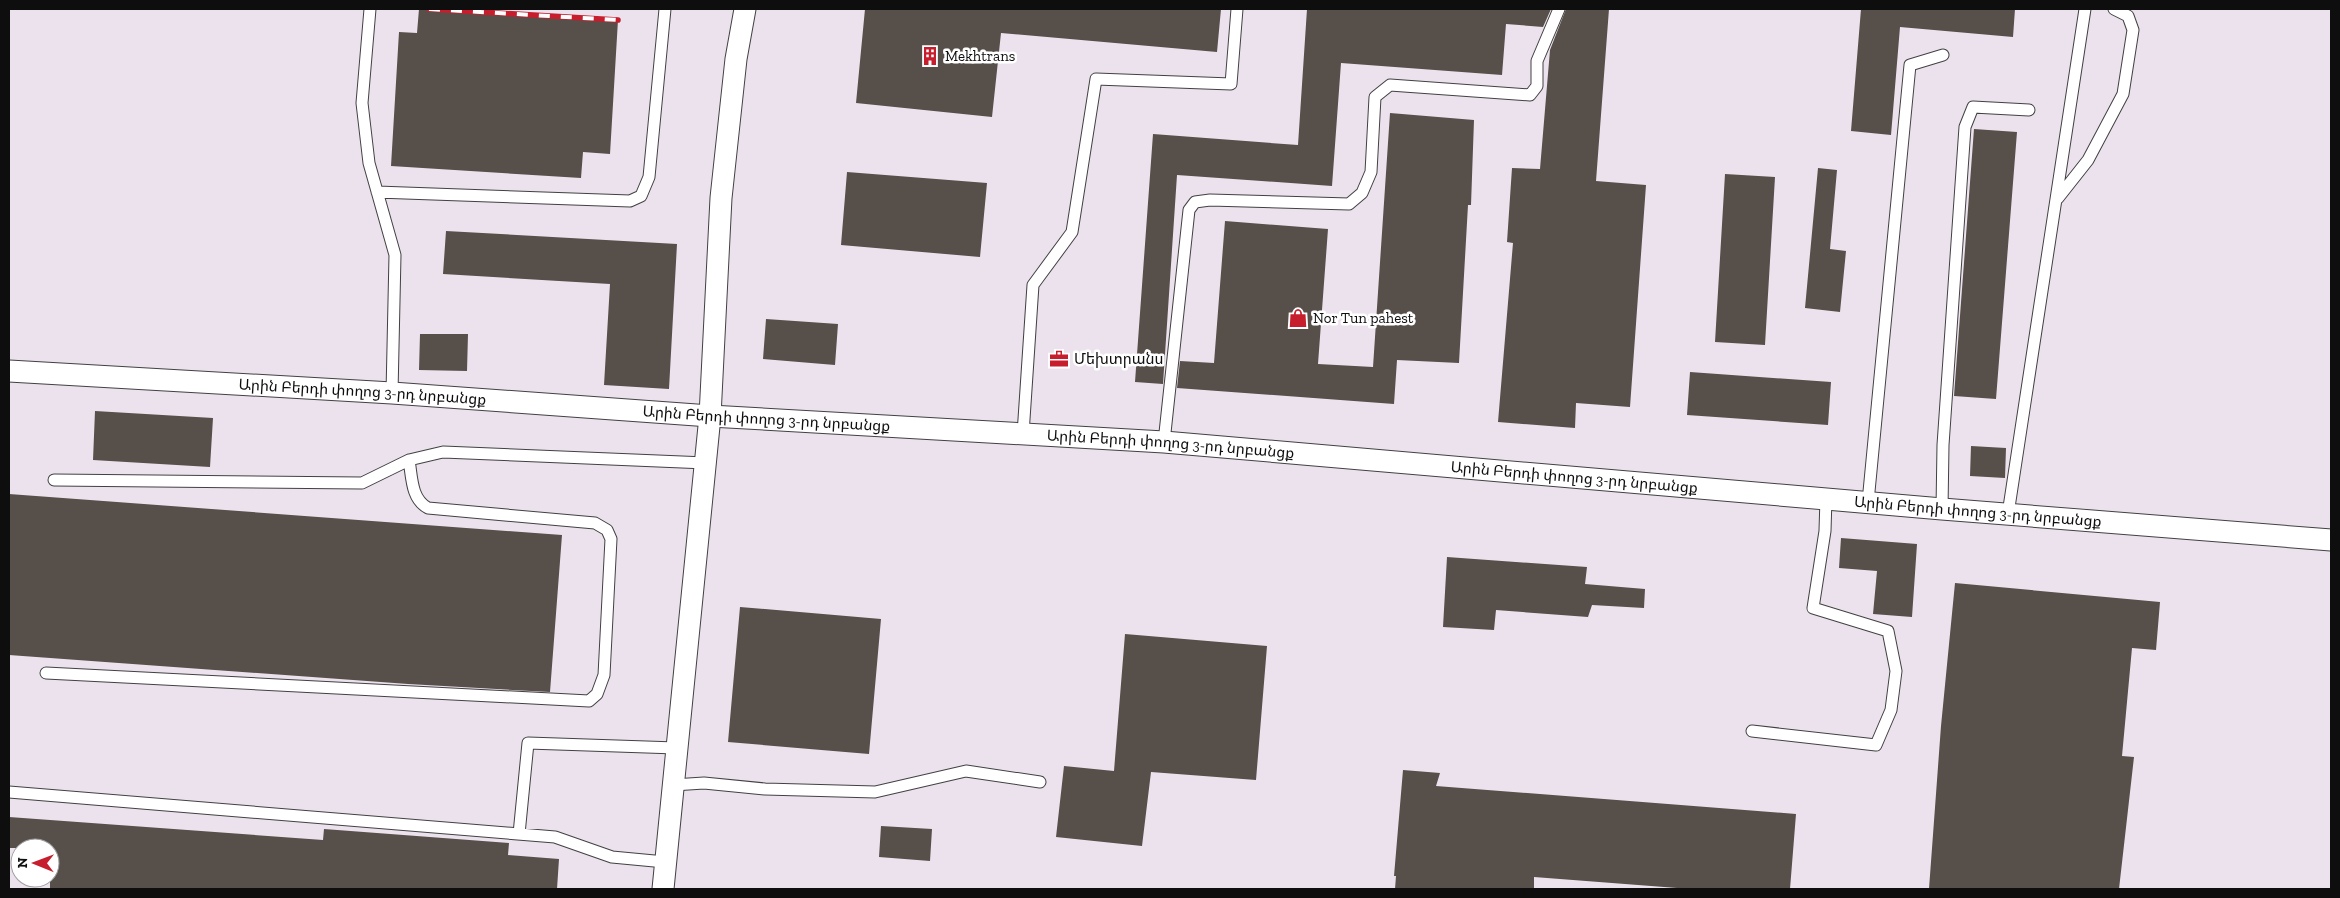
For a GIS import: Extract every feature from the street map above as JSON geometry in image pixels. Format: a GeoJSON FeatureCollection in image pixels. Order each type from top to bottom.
{"type":"FeatureCollection","features":[{"type":"Feature","properties":{"kind":"street"},"geometry":{"type":"LineString","coordinates":[[663,889],[710,416],[721,198],[736,59],[745,9]]}},
{"type":"Feature","properties":{"kind":"street","name":"Արին Բերդի փողոց 3-րդ նրբանցք"},"geometry":{"type":"LineString","coordinates":[[9,371],[392,392],[710,416],[1164,442],[1942,509],[2331,540]]}},
{"type":"Feature","properties":{"kind":"lane"},"geometry":{"type":"LineString","coordinates":[[370,9],[362,103],[369,164],[395,255],[392,392]]}},
{"type":"Feature","properties":{"kind":"lane"},"geometry":{"type":"LineString","coordinates":[[377,192],[630,201],[641,196],[650,177],[665,9]]}},
{"type":"Feature","properties":{"kind":"lane"},"geometry":{"type":"LineString","coordinates":[[1023,434],[1033,285],[1072,232],[1096,79],[1231,84],[1237,9]]}},
{"type":"Feature","properties":{"kind":"lane"},"geometry":{"type":"LineString","coordinates":[[1164,442],[1189,210],[1195,202],[1210,200],[1349,204],[1362,193],[1371,172],[1375,97],[1390,85],[1530,96],[1536,86],[1537,61],[1559,9]]}},
{"type":"Feature","properties":{"kind":"lane"},"geometry":{"type":"LineString","coordinates":[[2008,514],[2086,9]]}},
{"type":"Feature","properties":{"kind":"lane"},"geometry":{"type":"LineString","coordinates":[[2056,199],[2088,160],[2123,94],[2133,30],[2128,16],[2114,9]]}},
{"type":"Feature","properties":{"kind":"lane"},"geometry":{"type":"LineString","coordinates":[[1868,502],[1910,65],[1943,55]]}},
{"type":"Feature","properties":{"kind":"lane"},"geometry":{"type":"LineString","coordinates":[[1942,509],[1943,445],[1965,127],[1973,106],[2029,110]]}},
{"type":"Feature","properties":{"kind":"lane"},"geometry":{"type":"LineString","coordinates":[[54,480],[362,483],[409,460],[443,452],[706,463]]}},
{"type":"Feature","properties":{"kind":"lane"},"geometry":{"type":"LineString","coordinates":[[46,674],[589,700],[598,694],[604,675],[611,538],[607,530],[595,523],[428,508],[420,504],[415,496],[409,460]]}},
{"type":"Feature","properties":{"kind":"lane"},"geometry":{"type":"LineString","coordinates":[[1752,730],[1876,745],[1891,710],[1896,671],[1888,631],[1814,608],[1825,531],[1826,498]]}},
{"type":"Feature","properties":{"kind":"lane"},"geometry":{"type":"LineString","coordinates":[[519,834],[528,743],[676,748]]}},
{"type":"Feature","properties":{"kind":"lane"},"geometry":{"type":"LineString","coordinates":[[673,785],[704,783],[765,789],[875,792],[966,771],[1040,782]]}},
{"type":"Feature","properties":{"kind":"lane"},"geometry":{"type":"LineString","coordinates":[[9,792],[555,837],[612,857],[665,862]]}},
{"type":"Feature","properties":{"kind":"shaded area"},"geometry":{"type":"Polygon","coordinates":[[[9,9],[2331,9],[2331,889],[9,889],[9,9]]]}},
{"type":"Feature","properties":{"kind":"building"},"geometry":{"type":"Polygon","coordinates":[[[419,9],[618,20],[610,154],[583,152],[581,178],[391,166],[399,32],[417,33],[419,9]]]}},
{"type":"Feature","properties":{"kind":"building","name":"Mekhtrans"},"geometry":{"type":"Polygon","coordinates":[[[865,9],[1221,9],[1217,52],[1001,33],[992,117],[856,103],[865,9]]]}},
{"type":"Feature","properties":{"kind":"building"},"geometry":{"type":"Polygon","coordinates":[[[1307,9],[1551,9],[1543,27],[1506,24],[1502,75],[1341,63],[1332,186],[1177,175],[1163,384],[1135,382],[1153,134],[1298,145],[1307,9]]]}},
{"type":"Feature","properties":{"kind":"building"},"geometry":{"type":"Polygon","coordinates":[[[1566,9],[1609,9],[1596,181],[1646,185],[1630,407],[1576,403],[1575,428],[1498,422],[1513,243],[1507,242],[1512,168],[1540,169],[1550,50],[1566,9]]]}},
{"type":"Feature","properties":{"kind":"building"},"geometry":{"type":"Polygon","coordinates":[[[1861,9],[2015,9],[2013,37],[1900,27],[1891,135],[1851,131],[1861,9]]]}},
{"type":"Feature","properties":{"kind":"building"},"geometry":{"type":"Polygon","coordinates":[[[1390,113],[1474,120],[1471,205],[1468,205],[1459,363],[1397,360],[1394,404],[1177,388],[1180,361],[1214,363],[1225,221],[1328,229],[1318,364],[1373,367],[1390,113]]]}},
{"type":"Feature","properties":{"kind":"building"},"geometry":{"type":"Polygon","coordinates":[[[1974,129],[2017,132],[1996,399],[1954,396],[1974,129]]]}},
{"type":"Feature","properties":{"kind":"building"},"geometry":{"type":"Polygon","coordinates":[[[1818,168],[1837,170],[1830,249],[1846,251],[1840,312],[1805,308],[1818,168]]]}},
{"type":"Feature","properties":{"kind":"building"},"geometry":{"type":"Polygon","coordinates":[[[847,172],[987,183],[980,257],[841,245],[847,172]]]}},
{"type":"Feature","properties":{"kind":"building"},"geometry":{"type":"Polygon","coordinates":[[[1725,174],[1775,177],[1765,345],[1715,342],[1725,174]]]}},
{"type":"Feature","properties":{"kind":"building"},"geometry":{"type":"Polygon","coordinates":[[[446,231],[677,244],[669,389],[604,385],[610,284],[443,274],[446,231]]]}},
{"type":"Feature","properties":{"kind":"building"},"geometry":{"type":"Polygon","coordinates":[[[766,319],[838,324],[835,365],[763,359],[766,319]]]}},
{"type":"Feature","properties":{"kind":"building"},"geometry":{"type":"Polygon","coordinates":[[[420,334],[468,334],[467,371],[419,370],[420,334]]]}},
{"type":"Feature","properties":{"kind":"building"},"geometry":{"type":"Polygon","coordinates":[[[1690,372],[1831,382],[1828,425],[1687,415],[1690,372]]]}},
{"type":"Feature","properties":{"kind":"building"},"geometry":{"type":"Polygon","coordinates":[[[95,411],[213,418],[210,467],[93,460],[95,411]]]}},
{"type":"Feature","properties":{"kind":"building"},"geometry":{"type":"Polygon","coordinates":[[[1971,446],[2006,448],[2005,478],[1970,476],[1971,446]]]}},
{"type":"Feature","properties":{"kind":"building"},"geometry":{"type":"Polygon","coordinates":[[[9,494],[562,535],[550,692],[408,684],[9,655],[9,494]]]}},
{"type":"Feature","properties":{"kind":"building"},"geometry":{"type":"Polygon","coordinates":[[[1841,538],[1917,544],[1912,617],[1873,614],[1877,571],[1839,568],[1841,538]]]}},
{"type":"Feature","properties":{"kind":"building"},"geometry":{"type":"Polygon","coordinates":[[[1447,557],[1587,567],[1585,584],[1645,589],[1644,608],[1592,605],[1588,617],[1496,610],[1494,630],[1443,627],[1447,557]]]}},
{"type":"Feature","properties":{"kind":"building"},"geometry":{"type":"Polygon","coordinates":[[[1955,583],[2160,602],[2156,650],[2132,648],[2122,756],[2134,757],[2119,889],[1929,889],[1941,726],[1955,583]]]}},
{"type":"Feature","properties":{"kind":"building"},"geometry":{"type":"Polygon","coordinates":[[[740,607],[881,619],[869,754],[728,742],[740,607]]]}},
{"type":"Feature","properties":{"kind":"building"},"geometry":{"type":"Polygon","coordinates":[[[1125,634],[1267,646],[1256,780],[1151,772],[1142,846],[1056,837],[1064,766],[1114,771],[1125,634]]]}},
{"type":"Feature","properties":{"kind":"building"},"geometry":{"type":"Polygon","coordinates":[[[1403,770],[1440,773],[1436,786],[1796,814],[1790,889],[1690,889],[1534,877],[1534,889],[1395,889],[1396,876],[1394,876],[1403,770]]]}},
{"type":"Feature","properties":{"kind":"building"},"geometry":{"type":"Polygon","coordinates":[[[9,817],[323,840],[324,829],[509,843],[508,855],[559,859],[557,889],[50,889],[60,888],[60,838],[10,838],[9,848],[9,817]]]}},
{"type":"Feature","properties":{"kind":"building"},"geometry":{"type":"Polygon","coordinates":[[[881,826],[932,829],[930,861],[879,857],[881,826]]]}},
{"type":"Feature","properties":{"kind":"railway"},"geometry":{"type":"LineString","coordinates":[[429,9],[618,20]]}},
{"type":"Feature","properties":{"kind":"place","name":"Mekhtrans"},"geometry":{"type":"Point","coordinates":[930,56]}},
{"type":"Feature","properties":{"kind":"place","name":"Nor Tun pahest"},"geometry":{"type":"Point","coordinates":[1298,318]}},
{"type":"Feature","properties":{"kind":"place","name":"Մեխտրանս"},"geometry":{"type":"Point","coordinates":[1059,359]}}]}
